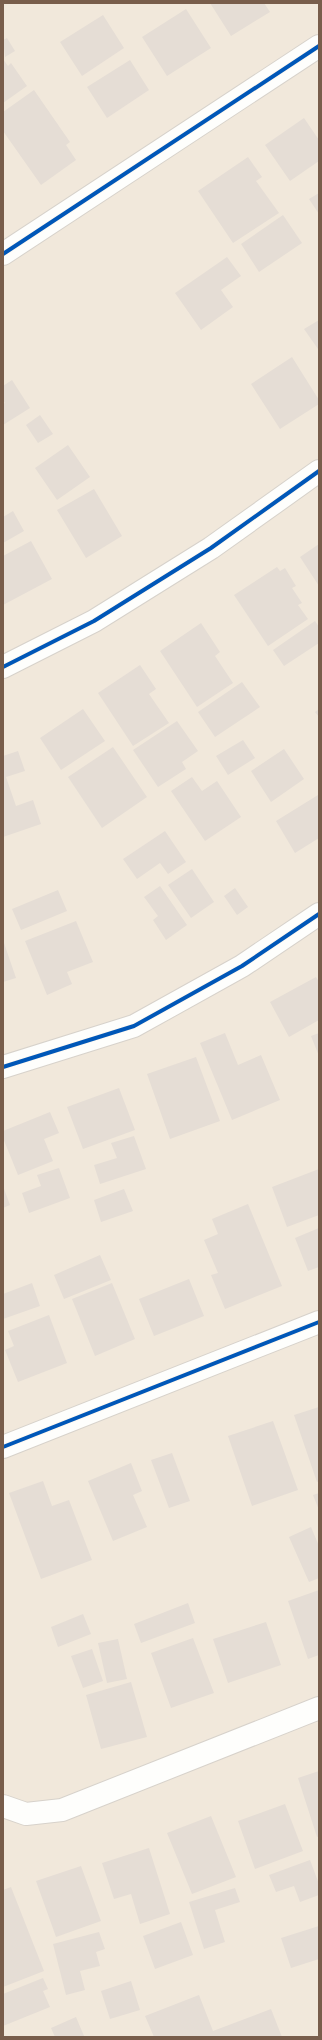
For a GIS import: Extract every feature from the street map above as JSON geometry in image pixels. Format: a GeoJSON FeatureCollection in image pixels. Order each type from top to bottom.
{"type":"FeatureCollection","features":[{"type":"Feature","properties":{"kind":"street"},"geometry":{"type":"LineString","coordinates":[[3,254],[319,46]]}},
{"type":"Feature","properties":{"kind":"street"},"geometry":{"type":"LineString","coordinates":[[3,667],[94,621],[211,548],[319,471]]}},
{"type":"Feature","properties":{"kind":"street"},"geometry":{"type":"LineString","coordinates":[[3,1067],[134,1026],[242,966],[319,914]]}},
{"type":"Feature","properties":{"kind":"street"},"geometry":{"type":"LineString","coordinates":[[3,1447],[319,1322]]}},
{"type":"Feature","properties":{"kind":"street"},"geometry":{"type":"LineString","coordinates":[[3,1806],[26,1814],[62,1810],[319,1708]]}},
{"type":"Feature","properties":{"kind":"shaded area"},"geometry":{"type":"Polygon","coordinates":[[[3,3],[319,3],[319,2037],[3,2037],[3,3]]]}},
{"type":"Feature","properties":{"kind":"building"},"geometry":{"type":"Polygon","coordinates":[[[210,3],[264,3],[270,12],[231,36],[210,3]]]}},
{"type":"Feature","properties":{"kind":"building"},"geometry":{"type":"Polygon","coordinates":[[[186,9],[211,48],[167,76],[142,37],[186,9]]]}},
{"type":"Feature","properties":{"kind":"building"},"geometry":{"type":"Polygon","coordinates":[[[103,15],[124,48],[82,76],[60,42],[103,15]]]}},
{"type":"Feature","properties":{"kind":"building"},"geometry":{"type":"Polygon","coordinates":[[[7,38],[15,51],[5,57],[3,40],[7,38]]]}},
{"type":"Feature","properties":{"kind":"building"},"geometry":{"type":"Polygon","coordinates":[[[3,59],[8,66],[11,63],[27,86],[3,103],[3,59]]]}},
{"type":"Feature","properties":{"kind":"building"},"geometry":{"type":"Polygon","coordinates":[[[130,60],[149,90],[107,118],[87,87],[130,60]]]}},
{"type":"Feature","properties":{"kind":"building"},"geometry":{"type":"Polygon","coordinates":[[[34,90],[70,142],[66,145],[76,160],[41,185],[3,131],[3,112],[34,90]]]}},
{"type":"Feature","properties":{"kind":"building"},"geometry":{"type":"Polygon","coordinates":[[[304,118],[319,140],[319,161],[290,181],[265,145],[304,118]]]}},
{"type":"Feature","properties":{"kind":"building"},"geometry":{"type":"Polygon","coordinates":[[[248,157],[262,177],[256,181],[279,213],[233,243],[198,191],[248,157]]]}},
{"type":"Feature","properties":{"kind":"building"},"geometry":{"type":"Polygon","coordinates":[[[319,193],[319,214],[309,199],[319,193]]]}},
{"type":"Feature","properties":{"kind":"building"},"geometry":{"type":"Polygon","coordinates":[[[283,215],[302,243],[259,272],[241,244],[283,215]]]}},
{"type":"Feature","properties":{"kind":"building"},"geometry":{"type":"Polygon","coordinates":[[[227,257],[241,276],[221,290],[233,307],[201,330],[175,293],[227,257]]]}},
{"type":"Feature","properties":{"kind":"building"},"geometry":{"type":"Polygon","coordinates":[[[319,320],[319,349],[318,349],[304,329],[319,320]]]}},
{"type":"Feature","properties":{"kind":"building"},"geometry":{"type":"Polygon","coordinates":[[[292,357],[319,400],[319,404],[280,429],[251,384],[292,357]]]}},
{"type":"Feature","properties":{"kind":"building"},"geometry":{"type":"Polygon","coordinates":[[[12,380],[30,408],[3,425],[3,404],[5,403],[3,400],[3,386],[12,380]]]}},
{"type":"Feature","properties":{"kind":"building"},"geometry":{"type":"Polygon","coordinates":[[[40,415],[53,434],[38,443],[26,425],[40,415]]]}},
{"type":"Feature","properties":{"kind":"building"},"geometry":{"type":"Polygon","coordinates":[[[68,445],[90,477],[57,500],[35,468],[68,445]]]}},
{"type":"Feature","properties":{"kind":"building"},"geometry":{"type":"Polygon","coordinates":[[[94,489],[122,536],[86,558],[57,510],[94,489]]]}},
{"type":"Feature","properties":{"kind":"building"},"geometry":{"type":"Polygon","coordinates":[[[13,511],[24,531],[3,543],[3,517],[13,511]]]}},
{"type":"Feature","properties":{"kind":"building"},"geometry":{"type":"Polygon","coordinates":[[[31,541],[52,579],[3,605],[3,556],[31,541]]]}},
{"type":"Feature","properties":{"kind":"building"},"geometry":{"type":"Polygon","coordinates":[[[319,544],[319,586],[300,557],[319,544]]]}},
{"type":"Feature","properties":{"kind":"building"},"geometry":{"type":"Polygon","coordinates":[[[277,567],[280,571],[285,568],[296,586],[292,588],[302,603],[298,605],[308,619],[268,646],[234,595],[277,567]]]}},
{"type":"Feature","properties":{"kind":"building"},"geometry":{"type":"Polygon","coordinates":[[[315,621],[319,627],[319,643],[284,666],[273,650],[315,621]]]}},
{"type":"Feature","properties":{"kind":"building"},"geometry":{"type":"Polygon","coordinates":[[[201,623],[220,652],[215,656],[233,683],[197,707],[160,651],[201,623]]]}},
{"type":"Feature","properties":{"kind":"building"},"geometry":{"type":"Polygon","coordinates":[[[140,665],[156,689],[149,694],[169,723],[133,746],[98,693],[140,665]]]}},
{"type":"Feature","properties":{"kind":"building"},"geometry":{"type":"Polygon","coordinates":[[[242,682],[260,707],[215,737],[198,712],[242,682]]]}},
{"type":"Feature","properties":{"kind":"building"},"geometry":{"type":"Polygon","coordinates":[[[83,709],[105,741],[61,770],[40,738],[83,709]]]}},
{"type":"Feature","properties":{"kind":"building"},"geometry":{"type":"Polygon","coordinates":[[[319,709],[319,717],[315,712],[319,709]]]}},
{"type":"Feature","properties":{"kind":"building"},"geometry":{"type":"Polygon","coordinates":[[[177,721],[198,751],[182,762],[186,769],[158,787],[133,750],[177,721]]]}},
{"type":"Feature","properties":{"kind":"building"},"geometry":{"type":"Polygon","coordinates":[[[243,740],[255,758],[228,775],[216,756],[243,740]]]}},
{"type":"Feature","properties":{"kind":"building"},"geometry":{"type":"Polygon","coordinates":[[[113,747],[147,797],[102,828],[68,777],[113,747]]]}},
{"type":"Feature","properties":{"kind":"building"},"geometry":{"type":"Polygon","coordinates":[[[284,749],[304,779],[271,802],[251,771],[284,749]]]}},
{"type":"Feature","properties":{"kind":"building"},"geometry":{"type":"Polygon","coordinates":[[[18,751],[25,771],[6,777],[16,806],[33,800],[41,824],[3,837],[3,756],[18,751]]]}},
{"type":"Feature","properties":{"kind":"building"},"geometry":{"type":"Polygon","coordinates":[[[192,777],[202,791],[217,781],[241,817],[205,841],[171,791],[192,777]]]}},
{"type":"Feature","properties":{"kind":"building"},"geometry":{"type":"Polygon","coordinates":[[[318,795],[319,838],[295,853],[276,821],[318,795]]]}},
{"type":"Feature","properties":{"kind":"building"},"geometry":{"type":"Polygon","coordinates":[[[165,831],[186,862],[168,874],[160,863],[137,879],[123,859],[165,831]]]}},
{"type":"Feature","properties":{"kind":"building"},"geometry":{"type":"Polygon","coordinates":[[[192,869],[214,902],[191,918],[168,885],[192,869]]]}},
{"type":"Feature","properties":{"kind":"building"},"geometry":{"type":"Polygon","coordinates":[[[160,886],[187,925],[166,940],[153,920],[158,916],[144,897],[160,886]]]}},
{"type":"Feature","properties":{"kind":"building"},"geometry":{"type":"Polygon","coordinates":[[[235,888],[248,907],[237,915],[224,896],[235,888]]]}},
{"type":"Feature","properties":{"kind":"building"},"geometry":{"type":"Polygon","coordinates":[[[58,890],[67,911],[21,930],[12,909],[58,890]]]}},
{"type":"Feature","properties":{"kind":"building"},"geometry":{"type":"Polygon","coordinates":[[[76,921],[93,962],[67,972],[72,984],[47,995],[25,941],[76,921]]]}},
{"type":"Feature","properties":{"kind":"building"},"geometry":{"type":"Polygon","coordinates":[[[3,940],[16,978],[3,982],[3,940]]]}},
{"type":"Feature","properties":{"kind":"building"},"geometry":{"type":"Polygon","coordinates":[[[316,977],[319,982],[319,1020],[289,1037],[270,1002],[316,977]]]}},
{"type":"Feature","properties":{"kind":"building"},"geometry":{"type":"Polygon","coordinates":[[[225,1033],[238,1065],[261,1055],[280,1100],[232,1120],[200,1043],[225,1033]]]}},
{"type":"Feature","properties":{"kind":"building"},"geometry":{"type":"Polygon","coordinates":[[[319,1033],[319,1056],[311,1036],[319,1033]]]}},
{"type":"Feature","properties":{"kind":"building"},"geometry":{"type":"Polygon","coordinates":[[[196,1057],[220,1121],[170,1139],[147,1074],[196,1057]]]}},
{"type":"Feature","properties":{"kind":"building"},"geometry":{"type":"Polygon","coordinates":[[[119,1088],[135,1130],[83,1149],[67,1107],[119,1088]]]}},
{"type":"Feature","properties":{"kind":"building"},"geometry":{"type":"Polygon","coordinates":[[[50,1112],[59,1133],[44,1139],[53,1161],[18,1175],[3,1138],[3,1131],[50,1112]]]}},
{"type":"Feature","properties":{"kind":"building"},"geometry":{"type":"Polygon","coordinates":[[[134,1136],[146,1169],[100,1184],[94,1165],[117,1158],[111,1143],[134,1136]]]}},
{"type":"Feature","properties":{"kind":"building"},"geometry":{"type":"Polygon","coordinates":[[[59,1168],[70,1198],[29,1213],[22,1193],[41,1186],[37,1175],[59,1168]]]}},
{"type":"Feature","properties":{"kind":"building"},"geometry":{"type":"Polygon","coordinates":[[[319,1169],[319,1215],[287,1227],[272,1187],[319,1169]]]}},
{"type":"Feature","properties":{"kind":"building"},"geometry":{"type":"Polygon","coordinates":[[[3,1186],[10,1205],[3,1208],[3,1186]]]}},
{"type":"Feature","properties":{"kind":"building"},"geometry":{"type":"Polygon","coordinates":[[[124,1189],[133,1211],[101,1222],[94,1200],[124,1189]]]}},
{"type":"Feature","properties":{"kind":"building"},"geometry":{"type":"Polygon","coordinates":[[[248,1204],[282,1286],[225,1309],[211,1275],[218,1273],[204,1240],[218,1234],[212,1219],[248,1204]]]}},
{"type":"Feature","properties":{"kind":"building"},"geometry":{"type":"Polygon","coordinates":[[[319,1228],[319,1267],[308,1271],[295,1238],[319,1228]]]}},
{"type":"Feature","properties":{"kind":"building"},"geometry":{"type":"Polygon","coordinates":[[[100,1255],[111,1280],[64,1299],[54,1275],[100,1255]]]}},
{"type":"Feature","properties":{"kind":"building"},"geometry":{"type":"Polygon","coordinates":[[[189,1279],[204,1316],[154,1336],[139,1299],[189,1279]]]}},
{"type":"Feature","properties":{"kind":"building"},"geometry":{"type":"Polygon","coordinates":[[[32,1283],[40,1306],[3,1319],[3,1294],[32,1283]]]}},
{"type":"Feature","properties":{"kind":"building"},"geometry":{"type":"Polygon","coordinates":[[[112,1283],[135,1339],[95,1356],[72,1299],[112,1283]]]}},
{"type":"Feature","properties":{"kind":"building"},"geometry":{"type":"Polygon","coordinates":[[[49,1315],[67,1363],[18,1382],[5,1350],[14,1346],[8,1331],[49,1315]]]}},
{"type":"Feature","properties":{"kind":"building"},"geometry":{"type":"Polygon","coordinates":[[[319,1407],[319,1481],[317,1482],[294,1415],[319,1407]]]}},
{"type":"Feature","properties":{"kind":"building"},"geometry":{"type":"Polygon","coordinates":[[[273,1421],[298,1490],[252,1506],[228,1436],[273,1421]]]}},
{"type":"Feature","properties":{"kind":"building"},"geometry":{"type":"Polygon","coordinates":[[[172,1453],[190,1501],[169,1508],[151,1460],[172,1453]]]}},
{"type":"Feature","properties":{"kind":"building"},"geometry":{"type":"Polygon","coordinates":[[[131,1463],[142,1491],[133,1495],[147,1527],[113,1541],[88,1481],[131,1463]]]}},
{"type":"Feature","properties":{"kind":"building"},"geometry":{"type":"Polygon","coordinates":[[[43,1481],[52,1506],[69,1500],[92,1560],[41,1579],[9,1493],[43,1481]]]}},
{"type":"Feature","properties":{"kind":"building"},"geometry":{"type":"Polygon","coordinates":[[[319,1493],[319,1510],[313,1495],[319,1493]]]}},
{"type":"Feature","properties":{"kind":"building"},"geometry":{"type":"Polygon","coordinates":[[[311,1527],[319,1546],[319,1578],[309,1582],[289,1537],[311,1527]]]}},
{"type":"Feature","properties":{"kind":"building"},"geometry":{"type":"Polygon","coordinates":[[[319,1590],[319,1655],[308,1659],[288,1601],[319,1590]]]}},
{"type":"Feature","properties":{"kind":"building"},"geometry":{"type":"Polygon","coordinates":[[[188,1603],[195,1623],[141,1643],[134,1624],[188,1603]]]}},
{"type":"Feature","properties":{"kind":"building"},"geometry":{"type":"Polygon","coordinates":[[[83,1614],[91,1634],[58,1647],[51,1627],[83,1614]]]}},
{"type":"Feature","properties":{"kind":"building"},"geometry":{"type":"Polygon","coordinates":[[[266,1622],[281,1665],[228,1683],[213,1639],[266,1622]]]}},
{"type":"Feature","properties":{"kind":"building"},"geometry":{"type":"Polygon","coordinates":[[[193,1638],[214,1693],[171,1708],[151,1653],[193,1638]]]}},
{"type":"Feature","properties":{"kind":"building"},"geometry":{"type":"Polygon","coordinates":[[[118,1639],[127,1679],[107,1683],[98,1643],[118,1639]]]}},
{"type":"Feature","properties":{"kind":"building"},"geometry":{"type":"Polygon","coordinates":[[[92,1649],[103,1681],[83,1688],[71,1656],[92,1649]]]}},
{"type":"Feature","properties":{"kind":"building"},"geometry":{"type":"Polygon","coordinates":[[[131,1682],[147,1737],[101,1749],[86,1695],[131,1682]]]}},
{"type":"Feature","properties":{"kind":"building"},"geometry":{"type":"Polygon","coordinates":[[[319,1771],[319,1836],[317,1837],[298,1778],[319,1771]]]}},
{"type":"Feature","properties":{"kind":"building"},"geometry":{"type":"Polygon","coordinates":[[[285,1804],[303,1851],[255,1869],[238,1821],[285,1804]]]}},
{"type":"Feature","properties":{"kind":"building"},"geometry":{"type":"Polygon","coordinates":[[[211,1816],[236,1877],[192,1894],[167,1833],[211,1816]]]}},
{"type":"Feature","properties":{"kind":"building"},"geometry":{"type":"Polygon","coordinates":[[[149,1848],[170,1914],[140,1924],[131,1894],[114,1899],[102,1863],[149,1848]]]}},
{"type":"Feature","properties":{"kind":"building"},"geometry":{"type":"Polygon","coordinates":[[[310,1860],[319,1884],[319,1895],[300,1902],[294,1886],[276,1892],[269,1875],[310,1860]]]}},
{"type":"Feature","properties":{"kind":"building"},"geometry":{"type":"Polygon","coordinates":[[[81,1866],[101,1921],[56,1937],[36,1881],[81,1866]]]}},
{"type":"Feature","properties":{"kind":"building"},"geometry":{"type":"Polygon","coordinates":[[[11,1887],[44,1971],[3,1987],[3,1890],[11,1887]]]}},
{"type":"Feature","properties":{"kind":"building"},"geometry":{"type":"Polygon","coordinates":[[[235,1888],[240,1902],[215,1910],[225,1942],[204,1949],[189,1902],[235,1888]]]}},
{"type":"Feature","properties":{"kind":"building"},"geometry":{"type":"Polygon","coordinates":[[[181,1922],[193,1955],[155,1969],[143,1936],[181,1922]]]}},
{"type":"Feature","properties":{"kind":"building"},"geometry":{"type":"Polygon","coordinates":[[[319,1926],[319,1959],[291,1968],[281,1938],[319,1926]]]}},
{"type":"Feature","properties":{"kind":"building"},"geometry":{"type":"Polygon","coordinates":[[[99,1932],[105,1949],[96,1952],[100,1966],[80,1971],[85,1990],[66,1995],[53,1944],[99,1932]]]}},
{"type":"Feature","properties":{"kind":"building"},"geometry":{"type":"Polygon","coordinates":[[[43,1978],[48,1989],[43,1991],[50,2007],[3,2026],[3,1994],[43,1978]]]}},
{"type":"Feature","properties":{"kind":"building"},"geometry":{"type":"Polygon","coordinates":[[[131,1981],[140,2010],[110,2019],[101,1991],[131,1981]]]}},
{"type":"Feature","properties":{"kind":"building"},"geometry":{"type":"Polygon","coordinates":[[[199,1995],[213,2031],[271,2009],[282,2037],[154,2037],[145,2016],[199,1995]]]}},
{"type":"Feature","properties":{"kind":"building"},"geometry":{"type":"Polygon","coordinates":[[[76,2017],[84,2036],[55,2037],[51,2028],[76,2017]]]}},
{"type":"Feature","properties":{"kind":"cycle path"},"geometry":{"type":"LineString","coordinates":[[3,254],[319,46]]}},
{"type":"Feature","properties":{"kind":"cycle path"},"geometry":{"type":"LineString","coordinates":[[3,667],[94,621],[211,548],[319,471]]}},
{"type":"Feature","properties":{"kind":"cycle path"},"geometry":{"type":"LineString","coordinates":[[3,1067],[134,1026],[242,966],[319,914]]}},
{"type":"Feature","properties":{"kind":"cycle path"},"geometry":{"type":"LineString","coordinates":[[3,1447],[319,1322]]}}]}
